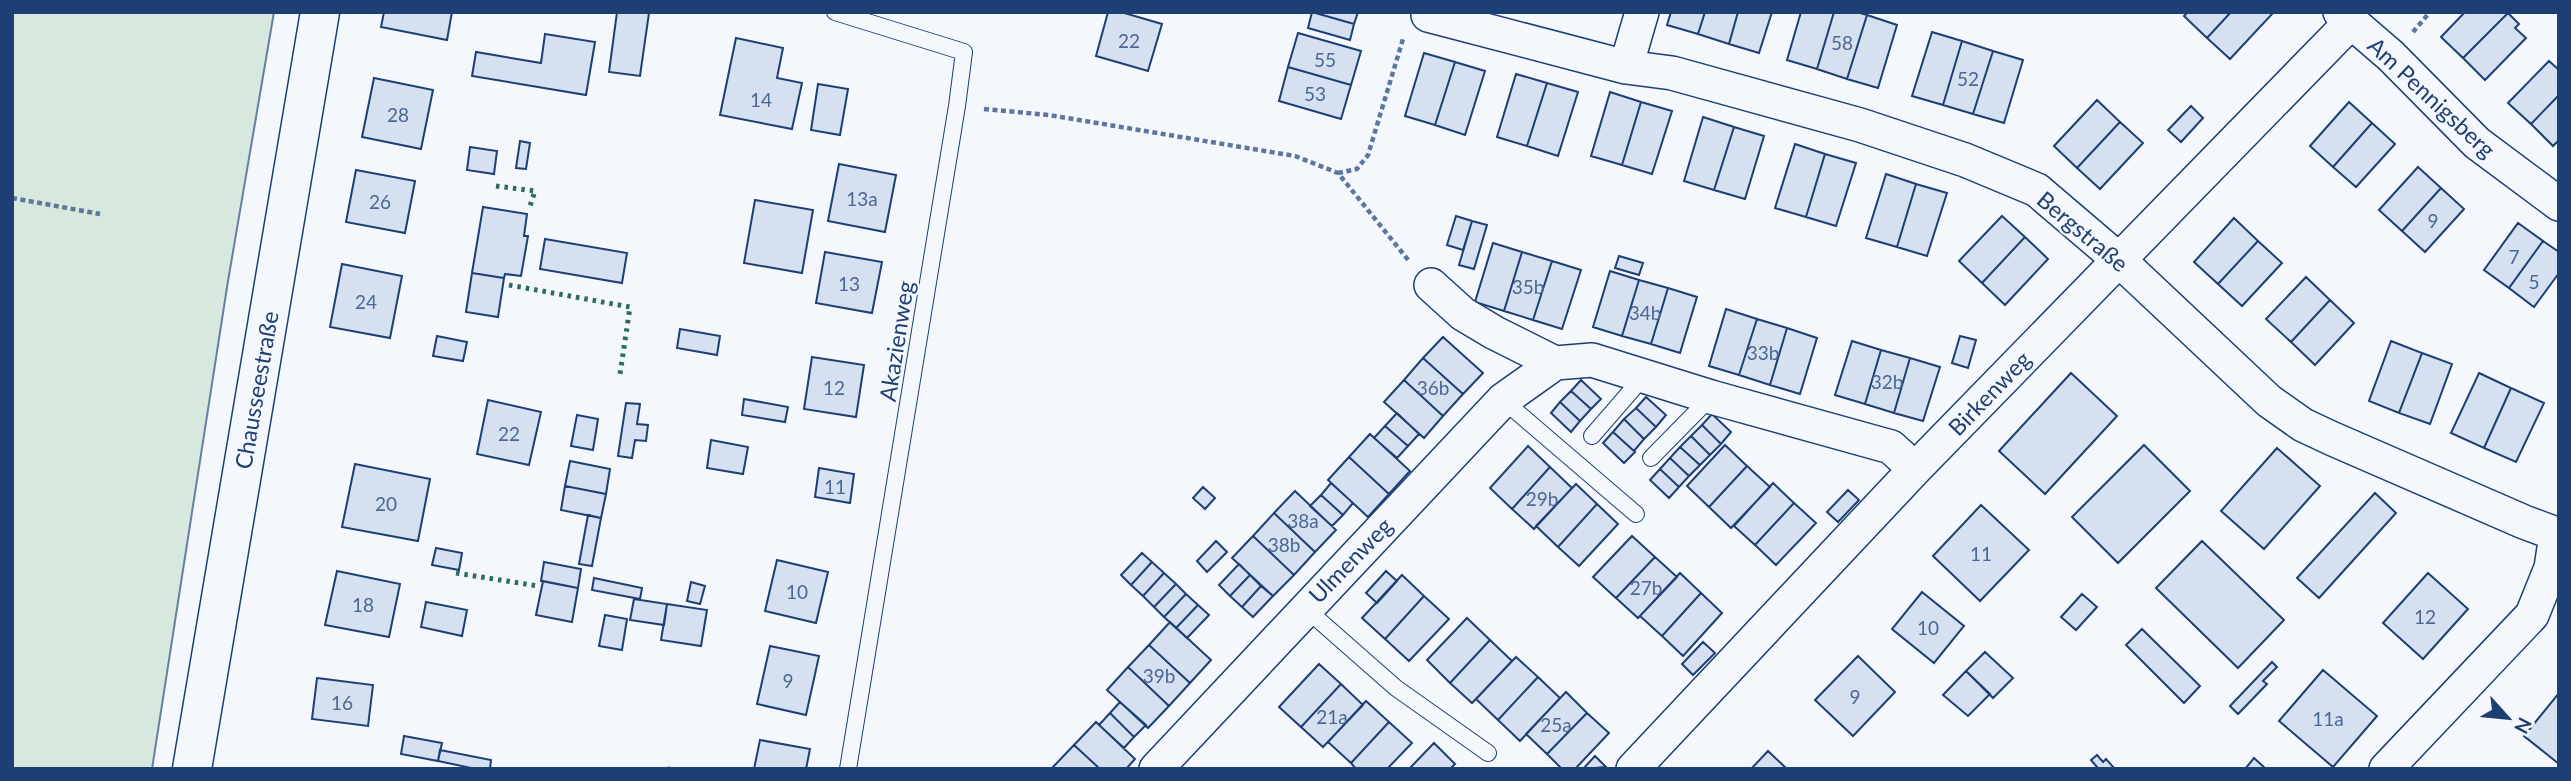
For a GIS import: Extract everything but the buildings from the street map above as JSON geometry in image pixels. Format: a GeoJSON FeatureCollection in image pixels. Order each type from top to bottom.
{"type":"FeatureCollection","features":[{"type":"Feature","properties":{"kind":"main road","name":"Chausseestraße"},"geometry":{"type":"LineString","coordinates":[[192,769],[320,12]]}},
{"type":"Feature","properties":{"kind":"street","name":"Bergstraße"},"geometry":{"type":"LineString","coordinates":[[1429,12],[1428,15],[1626,67],[1686,76],[1860,125],[1965,160],[2037,190],[2119,260],[2269,401],[2304,425],[2557,535]]}},
{"type":"Feature","properties":{"kind":"street"},"geometry":{"type":"LineString","coordinates":[[1626,67],[1642,12]]}},
{"type":"Feature","properties":{"kind":"street","name":"Am Pennigsberg"},"geometry":{"type":"LineString","coordinates":[[2345,17],[2391,56],[2477,143],[2559,204]]}},
{"type":"Feature","properties":{"kind":"street","name":"Birkenweg"},"geometry":{"type":"LineString","coordinates":[[1633,769],[1915,469],[2119,260],[2345,17]]}},
{"type":"Feature","properties":{"kind":"street"},"geometry":{"type":"LineString","coordinates":[[1431,285],[1463,314],[1555,363],[1592,360],[1711,397],[1891,447],[1915,469]]}},
{"type":"Feature","properties":{"kind":"street","name":"Ulmenweg"},"geometry":{"type":"LineString","coordinates":[[1156,769],[1503,400],[1555,363]]}},
{"type":"Feature","properties":{"kind":"street"},"geometry":{"type":"LineString","coordinates":[[2386,769],[2532,615],[2551,568],[2557,535]]}},
{"type":"Feature","properties":{"kind":"lane","name":"Akazienweg"},"geometry":{"type":"LineString","coordinates":[[835,12],[964,52],[848,769]]}},
{"type":"Feature","properties":{"kind":"lane"},"geometry":{"type":"LineString","coordinates":[[1592,436],[1644,376]]}},
{"type":"Feature","properties":{"kind":"lane"},"geometry":{"type":"LineString","coordinates":[[1651,458],[1711,397]]}},
{"type":"Feature","properties":{"kind":"lane"},"geometry":{"type":"LineString","coordinates":[[1503,400],[1636,514]]}},
{"type":"Feature","properties":{"kind":"lane"},"geometry":{"type":"LineString","coordinates":[[1306,608],[1396,688],[1488,753]]}},
{"type":"Feature","properties":{"kind":"path"},"geometry":{"type":"LineString","coordinates":[[1338,173],[1357,169],[1368,155],[1404,34]]}},
{"type":"Feature","properties":{"kind":"path"},"geometry":{"type":"LineString","coordinates":[[957,106],[1049,114],[1295,156],[1338,173],[1431,285]]}},
{"type":"Feature","properties":{"kind":"path"},"geometry":{"type":"LineString","coordinates":[[12,198],[100,214]]}},
{"type":"Feature","properties":{"kind":"shaded area"},"geometry":{"type":"Polygon","coordinates":[[[12,12],[274,12],[228,281],[152,769],[12,769],[12,12]]]}},
{"type":"Feature","properties":{"kind":"hedge"},"geometry":{"type":"LineString","coordinates":[[496,186],[535,191],[530,206]]}},
{"type":"Feature","properties":{"kind":"hedge"},"geometry":{"type":"LineString","coordinates":[[509,285],[630,307],[620,374]]}},
{"type":"Feature","properties":{"kind":"hedge"},"geometry":{"type":"LineString","coordinates":[[456,573],[538,586]]}}]}
